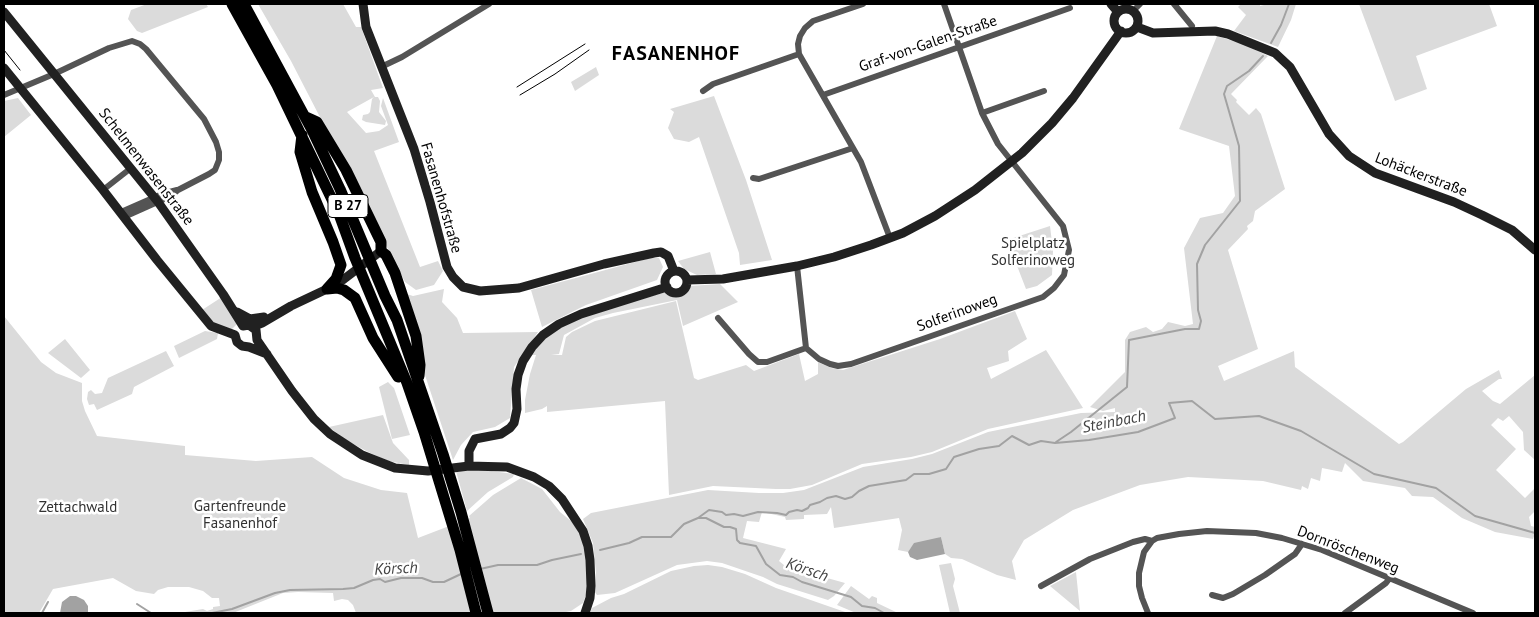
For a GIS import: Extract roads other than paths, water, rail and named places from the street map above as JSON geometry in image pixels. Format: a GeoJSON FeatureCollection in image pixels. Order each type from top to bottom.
{"type":"FeatureCollection","features":[{"type":"Feature","properties":{"kind":"highway","name":"B 27"},"geometry":{"type":"LineString","coordinates":[[232,4],[302,134],[339,214],[355,258],[412,382],[438,456],[461,512],[488,613]]}},
{"type":"Feature","properties":{"kind":"highway","name":"B 27"},"geometry":{"type":"LineString","coordinates":[[244,4],[306,118],[340,189],[397,320],[412,382]]}},
{"type":"Feature","properties":{"kind":"highway"},"geometry":{"type":"LineString","coordinates":[[306,118],[317,122],[346,170],[381,242],[382,251],[395,273],[416,336],[420,365],[412,382]]}},
{"type":"Feature","properties":{"kind":"highway","name":"B 27"},"geometry":{"type":"LineString","coordinates":[[302,134],[300,152],[312,192],[341,266],[336,279],[327,289]]}},
{"type":"Feature","properties":{"kind":"highway","name":"B 27"},"geometry":{"type":"LineString","coordinates":[[327,289],[337,288],[344,290],[355,298],[380,350],[398,377],[412,382]]}},
{"type":"Feature","properties":{"kind":"highway","name":"B 27"},"geometry":{"type":"LineString","coordinates":[[438,456],[476,613]]}},
{"type":"Feature","properties":{"kind":"street","name":"Fasanenhofstraße"},"geometry":{"type":"LineString","coordinates":[[363,4],[366,27],[418,161],[447,267],[462,287],[480,291],[503,290],[536,284],[576,272],[662,252],[668,256],[674,271]]}},
{"type":"Feature","properties":{"kind":"street"},"geometry":{"type":"LineString","coordinates":[[381,67],[405,55],[489,4]]}},
{"type":"Feature","properties":{"kind":"street"},"geometry":{"type":"LineString","coordinates":[[863,4],[813,20],[800,36],[798,54],[853,148],[872,186],[890,238]]}},
{"type":"Feature","properties":{"kind":"street","name":"Solferinoweg"},"geometry":{"type":"LineString","coordinates":[[806,348],[820,360],[830,364],[838,366],[852,364],[1023,303],[1043,298],[1064,275],[1069,250],[1063,226],[998,144],[982,114],[944,4]]}},
{"type":"Feature","properties":{"kind":"street"},"geometry":{"type":"LineString","coordinates":[[1111,4],[1118,12]]}},
{"type":"Feature","properties":{"kind":"street"},"geometry":{"type":"LineString","coordinates":[[1133,11],[1140,4]]}},
{"type":"Feature","properties":{"kind":"street"},"geometry":{"type":"LineString","coordinates":[[1174,4],[1192,26]]}},
{"type":"Feature","properties":{"kind":"street","name":"Graf-von-Galen-Straße"},"geometry":{"type":"LineString","coordinates":[[823,95],[1070,8]]}},
{"type":"Feature","properties":{"kind":"street"},"geometry":{"type":"LineString","coordinates":[[1126,9],[1133,11],[1138,16],[1137,27],[1131,32],[1121,31],[1114,22],[1118,12],[1126,9]]}},
{"type":"Feature","properties":{"kind":"street","name":"Schelmenwasenstraße"},"geometry":{"type":"LineString","coordinates":[[4,12],[132,168],[178,228],[235,311],[243,326],[255,333],[292,391],[314,419],[330,434],[362,455],[386,465],[416,471],[469,466],[494,466],[519,471],[549,486],[562,498],[582,530],[588,546],[591,586],[590,598],[585,613]]}},
{"type":"Feature","properties":{"kind":"street","name":"Lohäckerstraße"},"geometry":{"type":"LineString","coordinates":[[1137,27],[1146,32],[1153,33],[1216,31],[1275,52],[1290,67],[1329,134],[1349,156],[1375,173],[1454,202],[1512,230],[1535,250]]}},
{"type":"Feature","properties":{"kind":"street"},"geometry":{"type":"LineString","coordinates":[[687,280],[722,279],[834,258],[890,238],[935,216],[975,190],[1012,162],[1052,123],[1073,98],[1121,31]]}},
{"type":"Feature","properties":{"kind":"street"},"geometry":{"type":"LineString","coordinates":[[4,95],[108,48],[132,41],[146,49],[204,119],[220,152],[219,160],[214,170],[178,190],[171,196],[156,200],[123,214]]}},
{"type":"Feature","properties":{"kind":"street"},"geometry":{"type":"LineString","coordinates":[[704,91],[713,84],[798,54]]}},
{"type":"Feature","properties":{"kind":"street"},"geometry":{"type":"LineString","coordinates":[[4,68],[212,326],[235,335],[239,344],[267,354]]}},
{"type":"Feature","properties":{"kind":"street"},"geometry":{"type":"LineString","coordinates":[[982,114],[1044,91]]}},
{"type":"Feature","properties":{"kind":"street"},"geometry":{"type":"LineString","coordinates":[[754,178],[759,179],[853,148]]}},
{"type":"Feature","properties":{"kind":"street"},"geometry":{"type":"LineString","coordinates":[[104,190],[132,168]]}},
{"type":"Feature","properties":{"kind":"street"},"geometry":{"type":"LineString","coordinates":[[249,347],[253,345],[255,333],[274,315],[327,289],[382,251]]}},
{"type":"Feature","properties":{"kind":"street"},"geometry":{"type":"LineString","coordinates":[[718,318],[758,362],[767,362],[806,348],[797,266]]}},
{"type":"Feature","properties":{"kind":"street"},"geometry":{"type":"LineString","coordinates":[[674,271],[682,273],[687,280],[686,285],[680,292],[670,291],[665,282],[666,277],[674,271]]}},
{"type":"Feature","properties":{"kind":"street"},"geometry":{"type":"LineString","coordinates":[[469,466],[469,450],[475,439],[500,434],[514,423],[517,409],[516,389],[518,375],[523,360],[532,346],[543,335],[558,324],[581,314],[667,287]]}},
{"type":"Feature","properties":{"kind":"street"},"geometry":{"type":"LineString","coordinates":[[255,333],[302,301]]}},
{"type":"Feature","properties":{"kind":"street"},"geometry":{"type":"LineString","coordinates":[[235,311],[250,319],[274,315]]}},
{"type":"Feature","properties":{"kind":"street","name":"Dornröschenweg"},"geometry":{"type":"LineString","coordinates":[[1040,586],[1103,553],[1145,539],[1152,541],[1157,538],[1207,531],[1256,533],[1302,544],[1464,612],[1473,613]]}},
{"type":"Feature","properties":{"kind":"street"},"geometry":{"type":"LineString","coordinates":[[1148,613],[1139,586],[1139,572],[1144,552],[1152,541]]}},
{"type":"Feature","properties":{"kind":"street"},"geometry":{"type":"LineString","coordinates":[[1212,596],[1223,598],[1233,594],[1265,575],[1294,554],[1302,544]]}},
{"type":"Feature","properties":{"kind":"street"},"geometry":{"type":"LineString","coordinates":[[1345,613],[1389,579]]}},
{"type":"Feature","properties":{"kind":"waterway"},"geometry":{"type":"LineString","coordinates":[[1271,43],[1281,25],[1289,4]]}},
{"type":"Feature","properties":{"kind":"waterway"},"geometry":{"type":"LineString","coordinates":[[1056,442],[1127,387],[1129,340],[1185,329],[1199,329],[1201,321],[1198,310],[1197,264],[1205,245],[1240,201],[1239,146],[1224,94],[1227,86],[1249,71],[1263,56]]}},
{"type":"Feature","properties":{"kind":"waterway","name":"Steinbach"},"geometry":{"type":"LineString","coordinates":[[698,518],[709,510],[722,512],[726,515],[743,516],[758,512],[786,515],[789,512],[802,511],[810,505],[827,498],[836,496],[845,499],[852,497],[869,486],[906,480],[914,474],[929,474],[946,469],[954,457],[979,449],[999,446],[1012,436],[1029,445],[1041,441],[1055,443],[1089,440],[1138,432],[1175,418],[1169,403],[1192,401],[1215,419],[1259,416],[1301,431],[1374,474],[1436,488],[1475,516],[1535,533]]}},
{"type":"Feature","properties":{"kind":"waterway","name":"Körsch"},"geometry":{"type":"LineString","coordinates":[[600,550],[629,543],[642,537],[671,537],[684,524],[698,518],[706,518],[724,527],[736,529],[737,540],[740,543],[756,546],[766,564],[780,575],[793,577],[802,582],[851,597],[862,606],[875,608],[884,613]]}},
{"type":"Feature","properties":{"kind":"waterway","name":"Körsch"},"geometry":{"type":"LineString","coordinates":[[480,569],[498,565],[537,565],[581,554]]}},
{"type":"Feature","properties":{"kind":"waterway","name":"Körsch"},"geometry":{"type":"LineString","coordinates":[[212,613],[232,609],[275,593],[290,590],[354,588],[380,579],[385,582],[401,578],[422,578],[433,582],[444,582],[461,574]]}},
{"type":"Feature","properties":{"kind":"waterway","name":"Körsch"},"geometry":{"type":"LineString","coordinates":[[42,613],[48,602]]}},
{"type":"Feature","properties":{"kind":"waterway","name":"Körsch"},"geometry":{"type":"LineString","coordinates":[[137,604],[151,613]]}},
{"type":"Feature","properties":{"kind":"tram line"},"geometry":{"type":"LineString","coordinates":[[517,87],[585,44]]}},
{"type":"Feature","properties":{"kind":"tram line"},"geometry":{"type":"LineString","coordinates":[[4,50],[20,70]]}},
{"type":"Feature","properties":{"kind":"tram line"},"geometry":{"type":"LineString","coordinates":[[520,95],[555,74],[589,50]]}},
{"type":"Feature","properties":{"kind":"district","name":"FASANENHOF"},"geometry":{"type":"Point","coordinates":[676,54]}},
{"type":"Feature","properties":{"kind":"park label","name":"Spielplatz Solferinoweg"},"geometry":{"type":"Point","coordinates":[1033,252]}},
{"type":"Feature","properties":{"kind":"park label","name":"Zettachwald"},"geometry":{"type":"Point","coordinates":[78,508]}},
{"type":"Feature","properties":{"kind":"park label","name":"Gartenfreunde Fasanenhof"},"geometry":{"type":"Point","coordinates":[240,516]}}]}
